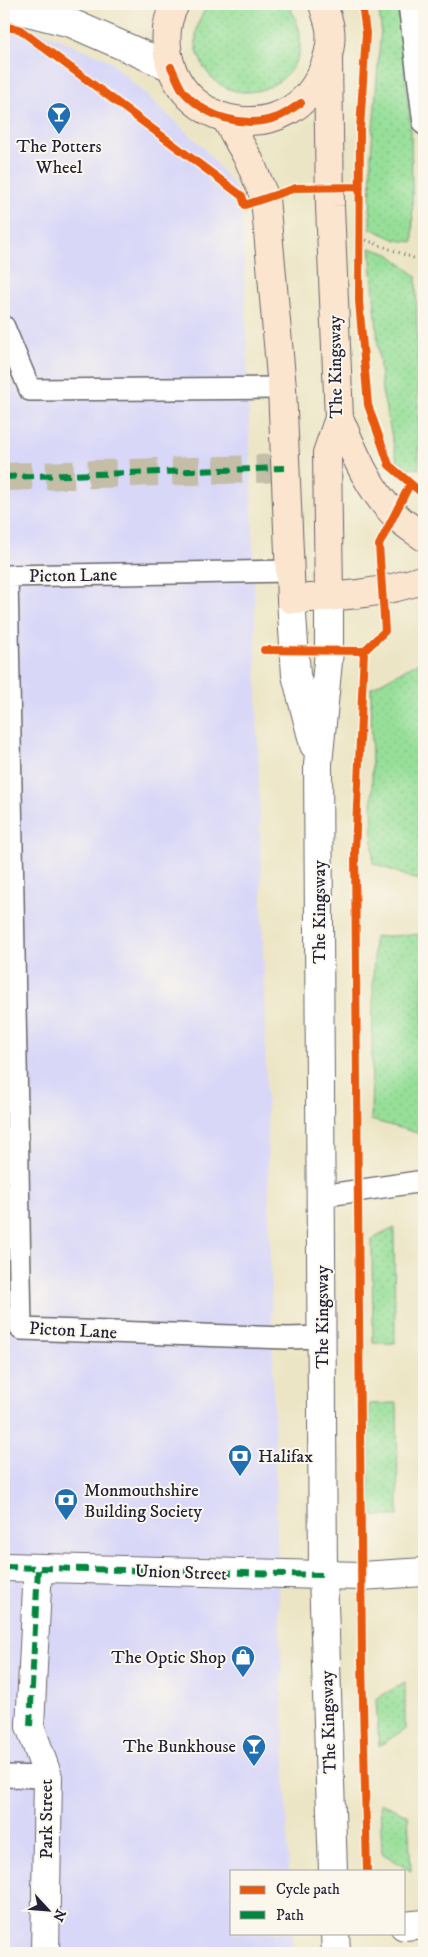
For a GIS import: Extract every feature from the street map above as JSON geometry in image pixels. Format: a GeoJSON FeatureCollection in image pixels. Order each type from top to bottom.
{"type":"FeatureCollection","features":[{"type":"Feature","properties":{"kind":"main road"},"geometry":{"type":"LineString","coordinates":[[175,4],[170,13],[166,40],[171,67],[183,90],[202,108],[226,119],[253,122],[279,117],[301,103],[318,83],[328,58],[330,31],[323,4]]}},
{"type":"Feature","properties":{"kind":"main road","name":"The Kingsway"},"geometry":{"type":"LineString","coordinates":[[328,58],[330,206],[339,418],[327,453],[329,597]]}},
{"type":"Feature","properties":{"kind":"main road","name":"The Kingsway"},"geometry":{"type":"LineString","coordinates":[[226,119],[249,160],[265,198],[282,388],[291,598]]}},
{"type":"Feature","properties":{"kind":"main road"},"geometry":{"type":"LineString","coordinates":[[339,418],[359,465],[373,489],[394,515],[424,538]]}},
{"type":"Feature","properties":{"kind":"main road"},"geometry":{"type":"LineString","coordinates":[[291,598],[329,597],[382,589],[424,579]]}},
{"type":"Feature","properties":{"kind":"street"},"geometry":{"type":"LineString","coordinates":[[4,6],[71,23],[171,67]]}},
{"type":"Feature","properties":{"kind":"street","name":"The Kingsway"},"geometry":{"type":"LineString","coordinates":[[329,597],[329,651],[318,764],[324,1575],[333,1870]]}},
{"type":"Feature","properties":{"kind":"street","name":"The Kingsway"},"geometry":{"type":"LineString","coordinates":[[291,598],[296,675],[318,764]]}},
{"type":"Feature","properties":{"kind":"street","name":"Union Street"},"geometry":{"type":"LineString","coordinates":[[4,1567],[361,1576],[424,1572]]}},
{"type":"Feature","properties":{"kind":"street","name":"Park Street"},"geometry":{"type":"LineString","coordinates":[[38,1568],[30,1726],[48,1777],[45,1953]]}},
{"type":"Feature","properties":{"kind":"street"},"geometry":{"type":"LineString","coordinates":[[406,1926],[424,1924]]}},
{"type":"Feature","properties":{"kind":"lane"},"geometry":{"type":"LineString","coordinates":[[409,4],[424,124]]}},
{"type":"Feature","properties":{"kind":"lane"},"geometry":{"type":"LineString","coordinates":[[4,327],[30,390],[282,388]]}},
{"type":"Feature","properties":{"kind":"lane","name":"Picton Lane"},"geometry":{"type":"LineString","coordinates":[[290,571],[7,576],[21,1329],[322,1338]]}},
{"type":"Feature","properties":{"kind":"lane"},"geometry":{"type":"LineString","coordinates":[[321,1196],[424,1181]]}},
{"type":"Feature","properties":{"kind":"lane"},"geometry":{"type":"LineString","coordinates":[[4,1776],[48,1777]]}},
{"type":"Feature","properties":{"kind":"path"},"geometry":{"type":"LineString","coordinates":[[359,246],[359,237],[424,262]]}},
{"type":"Feature","properties":{"kind":"shaded area"},"geometry":{"type":"Polygon","coordinates":[[[4,21],[15,21],[107,59],[202,146],[237,189],[243,224],[254,573],[278,1575],[289,1870],[230,1870],[230,1934],[292,1934],[292,1953],[4,1953],[4,21]]]}},
{"type":"Feature","properties":{"kind":"green space"},"geometry":{"type":"Polygon","coordinates":[[[210,4],[287,4],[299,31],[299,54],[288,73],[270,86],[250,92],[228,89],[210,75],[197,50],[196,31],[200,19],[210,4]]]}},
{"type":"Feature","properties":{"kind":"green space"},"geometry":{"type":"Polygon","coordinates":[[[378,4],[398,4],[411,130],[413,242],[396,240],[370,228],[371,155],[381,27],[378,4]]]}},
{"type":"Feature","properties":{"kind":"green space"},"geometry":{"type":"Polygon","coordinates":[[[370,248],[389,254],[416,276],[419,469],[408,468],[397,460],[382,391],[370,248]]]}},
{"type":"Feature","properties":{"kind":"green space"},"geometry":{"type":"Polygon","coordinates":[[[424,659],[424,879],[414,879],[373,863],[371,688],[424,659]]]}},
{"type":"Feature","properties":{"kind":"green space"},"geometry":{"type":"Polygon","coordinates":[[[424,934],[421,1134],[371,1120],[374,937],[424,934]]]}},
{"type":"Feature","properties":{"kind":"green space"},"geometry":{"type":"Polygon","coordinates":[[[394,1228],[395,1343],[373,1343],[372,1239],[394,1228]]]}},
{"type":"Feature","properties":{"kind":"green space"},"geometry":{"type":"Polygon","coordinates":[[[397,1403],[398,1516],[369,1516],[369,1404],[397,1403]]]}},
{"type":"Feature","properties":{"kind":"green space"},"geometry":{"type":"Polygon","coordinates":[[[405,1682],[405,1729],[379,1746],[376,1699],[405,1682]]]}},
{"type":"Feature","properties":{"kind":"green space"},"geometry":{"type":"Polygon","coordinates":[[[380,1803],[408,1815],[411,1871],[382,1853],[380,1803]]]}},
{"type":"Feature","properties":{"kind":"tunnel"},"geometry":{"type":"LineString","coordinates":[[4,477],[285,468]]}},
{"type":"Feature","properties":{"kind":"marked path"},"geometry":{"type":"LineString","coordinates":[[4,477],[285,468]]}},
{"type":"Feature","properties":{"kind":"marked path"},"geometry":{"type":"LineString","coordinates":[[4,1567],[323,1575]]}},
{"type":"Feature","properties":{"kind":"marked path"},"geometry":{"type":"LineString","coordinates":[[30,1726],[38,1568]]}},
{"type":"Feature","properties":{"kind":"cycle path"},"geometry":{"type":"LineString","coordinates":[[362,4],[366,33],[360,129],[359,301],[368,405],[389,465],[424,495]]}},
{"type":"Feature","properties":{"kind":"cycle path"},"geometry":{"type":"LineString","coordinates":[[4,27],[19,29],[242,196],[245,205],[296,188],[360,187]]}},
{"type":"Feature","properties":{"kind":"cycle path"},"geometry":{"type":"LineString","coordinates":[[171,67],[181,88],[192,100],[214,114],[227,119],[252,122],[265,120],[281,116],[301,103]]}},
{"type":"Feature","properties":{"kind":"cycle path"},"geometry":{"type":"LineString","coordinates":[[367,1870],[362,1661],[355,851],[364,651],[385,631],[379,545],[410,484]]}},
{"type":"Feature","properties":{"kind":"cycle path"},"geometry":{"type":"LineString","coordinates":[[264,650],[364,651]]}},
{"type":"Feature","properties":{"kind":"place","name":"The Potters Wheel"},"geometry":{"type":"Point","coordinates":[59,135]}},
{"type":"Feature","properties":{"kind":"place","name":"Halifax"},"geometry":{"type":"Point","coordinates":[240,1477]}},
{"type":"Feature","properties":{"kind":"place","name":"Monmouthshire Building Society"},"geometry":{"type":"Point","coordinates":[66,1521]}},
{"type":"Feature","properties":{"kind":"place","name":"The Optic Shop"},"geometry":{"type":"Point","coordinates":[243,1678]}},
{"type":"Feature","properties":{"kind":"place","name":"The Bunkhouse"},"geometry":{"type":"Point","coordinates":[254,1767]}}]}
